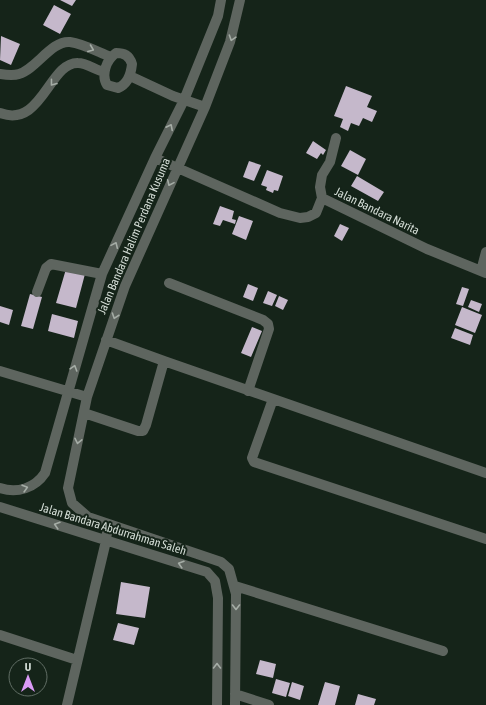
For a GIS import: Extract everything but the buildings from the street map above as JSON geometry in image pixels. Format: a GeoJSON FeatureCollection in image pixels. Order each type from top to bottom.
{"type":"FeatureCollection","features":[{"type":"Feature","properties":{"kind":"street","name":"Jalan Bandara Halim Perdana Kusuma"},"geometry":{"type":"LineString","coordinates":[[45,473],[102,274],[154,158],[184,100],[218,16],[221,0]]}},
{"type":"Feature","properties":{"kind":"street","name":"Jalan Bandara Halim Perdana Kusuma"},"geometry":{"type":"LineString","coordinates":[[68,488],[87,397],[125,286],[205,107],[230,42],[240,0]]}},
{"type":"Feature","properties":{"kind":"street"},"geometry":{"type":"LineString","coordinates":[[0,74],[14,75],[22,73],[56,46],[64,42],[80,45],[111,57]]}},
{"type":"Feature","properties":{"kind":"street"},"geometry":{"type":"LineString","coordinates":[[120,53],[128,56],[132,64],[130,76],[123,86],[115,88],[105,82],[104,72],[111,57],[120,53]]}},
{"type":"Feature","properties":{"kind":"street"},"geometry":{"type":"LineString","coordinates":[[0,113],[16,116],[24,113],[39,100],[62,71],[72,64],[83,64],[104,72]]}},
{"type":"Feature","properties":{"kind":"street"},"geometry":{"type":"LineString","coordinates":[[130,76],[173,96],[205,107]]}},
{"type":"Feature","properties":{"kind":"street"},"geometry":{"type":"LineString","coordinates":[[322,198],[320,187],[322,175],[330,162],[336,138]]}},
{"type":"Feature","properties":{"kind":"street","name":"Jalan Bandara Narita"},"geometry":{"type":"LineString","coordinates":[[154,158],[292,216],[308,217],[316,213],[322,198],[443,256],[480,271]]}},
{"type":"Feature","properties":{"kind":"street"},"geometry":{"type":"LineString","coordinates":[[480,271],[486,252]]}},
{"type":"Feature","properties":{"kind":"street"},"geometry":{"type":"LineString","coordinates":[[37,292],[46,268],[51,264],[102,274]]}},
{"type":"Feature","properties":{"kind":"street"},"geometry":{"type":"LineString","coordinates":[[169,283],[263,320],[268,324],[269,329],[248,390]]}},
{"type":"Feature","properties":{"kind":"street"},"geometry":{"type":"LineString","coordinates":[[106,340],[486,473]]}},
{"type":"Feature","properties":{"kind":"street"},"geometry":{"type":"LineString","coordinates":[[84,413],[138,431],[143,431],[164,361]]}},
{"type":"Feature","properties":{"kind":"street"},"geometry":{"type":"LineString","coordinates":[[0,372],[87,397]]}},
{"type":"Feature","properties":{"kind":"street"},"geometry":{"type":"LineString","coordinates":[[273,399],[252,458],[254,462],[486,539]]}},
{"type":"Feature","properties":{"kind":"street","name":"Jalan Bandara Abdurrahman Saleh"},"geometry":{"type":"LineString","coordinates":[[4,490],[28,488],[37,482],[45,473]]}},
{"type":"Feature","properties":{"kind":"street","name":"Jalan Bandara Abdurrahman Saleh"},"geometry":{"type":"LineString","coordinates":[[68,488],[69,499],[78,510],[88,517],[221,562],[229,569]]}},
{"type":"Feature","properties":{"kind":"street"},"geometry":{"type":"LineString","coordinates":[[1,508],[4,490]]}},
{"type":"Feature","properties":{"kind":"street","name":"Jalan Bandara Abdurrahman Saleh"},"geometry":{"type":"LineString","coordinates":[[1,508],[207,572],[215,580]]}},
{"type":"Feature","properties":{"kind":"street"},"geometry":{"type":"LineString","coordinates":[[67,705],[106,541],[108,524]]}},
{"type":"Feature","properties":{"kind":"street"},"geometry":{"type":"LineString","coordinates":[[217,705],[218,598],[215,580],[229,569],[235,586],[235,705]]}},
{"type":"Feature","properties":{"kind":"street"},"geometry":{"type":"LineString","coordinates":[[235,586],[443,651]]}},
{"type":"Feature","properties":{"kind":"street"},"geometry":{"type":"LineString","coordinates":[[0,635],[77,660]]}},
{"type":"Feature","properties":{"kind":"street"},"geometry":{"type":"LineString","coordinates":[[236,694],[269,705]]}}]}
